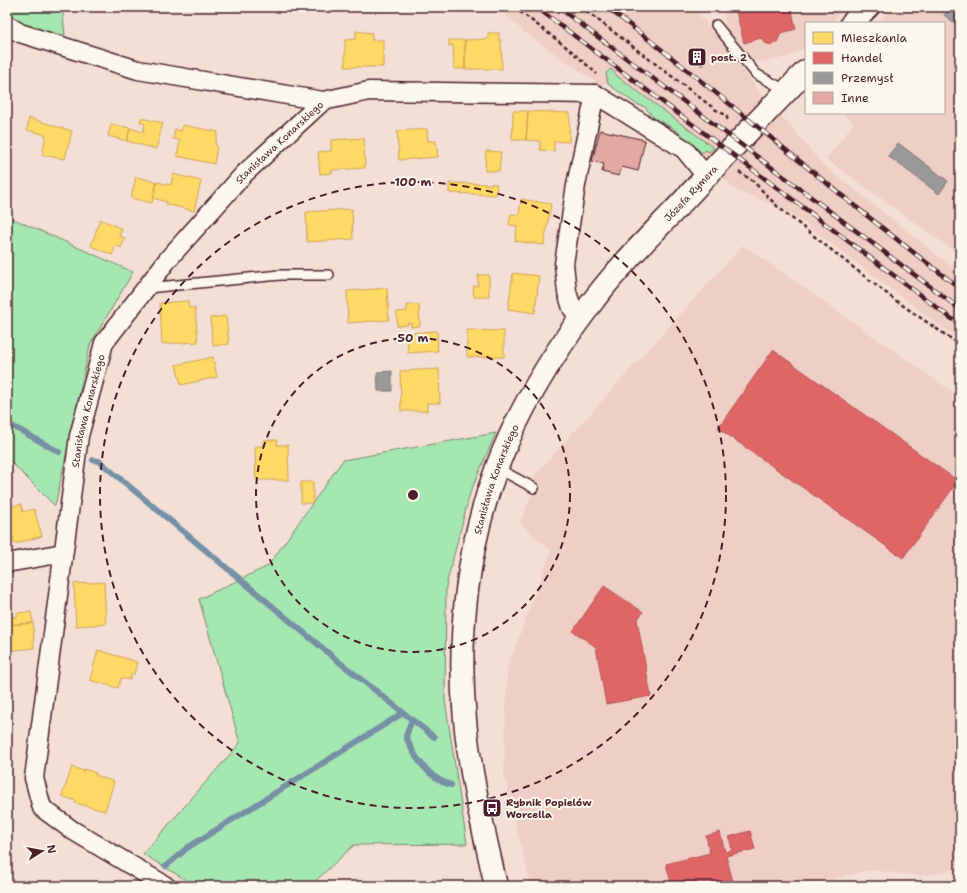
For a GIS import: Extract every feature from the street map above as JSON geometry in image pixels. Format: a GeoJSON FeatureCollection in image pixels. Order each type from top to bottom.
{"type":"FeatureCollection","features":[{"type":"Feature","properties":{"kind":"street"},"geometry":{"type":"LineString","coordinates":[[853,22],[868,7]]}},
{"type":"Feature","properties":{"kind":"street"},"geometry":{"type":"LineString","coordinates":[[7,25],[20,33],[138,70],[323,101]]}},
{"type":"Feature","properties":{"kind":"street","name":"Józefa Rymera"},"geometry":{"type":"LineString","coordinates":[[580,319],[619,270],[746,133],[805,72]]}},
{"type":"Feature","properties":{"kind":"street","name":"Stanisława Konarskiego"},"geometry":{"type":"LineString","coordinates":[[166,886],[72,830],[42,808],[34,778],[79,436],[104,343],[169,258],[244,174],[323,101],[369,91],[598,96]]}},
{"type":"Feature","properties":{"kind":"street"},"geometry":{"type":"LineString","coordinates":[[580,319],[572,308],[567,292],[564,264],[576,185],[598,96],[684,149],[706,176]]}},
{"type":"Feature","properties":{"kind":"street","name":"Stanisława Konarskiego"},"geometry":{"type":"LineString","coordinates":[[496,886],[478,804],[469,753],[463,685],[464,638],[469,583],[478,530],[497,468],[517,424],[549,364],[580,319]]}},
{"type":"Feature","properties":{"kind":"street"},"geometry":{"type":"LineString","coordinates":[[7,563],[63,553]]}},
{"type":"Feature","properties":{"kind":"lane"},"geometry":{"type":"LineString","coordinates":[[716,25],[756,74],[787,91]]}},
{"type":"Feature","properties":{"kind":"lane"},"geometry":{"type":"LineString","coordinates":[[147,288],[280,275],[329,276]]}},
{"type":"Feature","properties":{"kind":"lane"},"geometry":{"type":"LineString","coordinates":[[497,468],[534,488]]}},
{"type":"Feature","properties":{"kind":"path"},"geometry":{"type":"LineString","coordinates":[[514,7],[569,49],[602,78],[604,84],[598,96]]}},
{"type":"Feature","properties":{"kind":"path"},"geometry":{"type":"LineString","coordinates":[[581,7],[716,110],[726,115],[726,120],[729,122],[732,120],[746,133]]}},
{"type":"Feature","properties":{"kind":"path"},"geometry":{"type":"LineString","coordinates":[[721,160],[753,181],[778,207],[852,266],[960,345]]}},
{"type":"Feature","properties":{"kind":"shaded area"},"geometry":{"type":"Polygon","coordinates":[[[497,7],[693,7],[741,66],[762,96],[789,124],[821,163],[960,273],[960,341],[785,209],[733,189],[702,153],[682,135],[654,118],[645,107],[636,104],[608,84],[599,84],[524,32],[497,7]]]}},
{"type":"Feature","properties":{"kind":"shaded area"},"geometry":{"type":"Polygon","coordinates":[[[724,7],[846,7],[832,22],[805,22],[805,47],[803,49],[787,57],[762,62],[753,60],[726,28],[724,7]]]}},
{"type":"Feature","properties":{"kind":"shaded area"},"geometry":{"type":"Polygon","coordinates":[[[894,7],[960,7],[960,255],[826,159],[854,123],[842,114],[945,114],[945,22],[878,22],[894,7]]]}},
{"type":"Feature","properties":{"kind":"shaded area"},"geometry":{"type":"Polygon","coordinates":[[[743,245],[960,397],[960,869],[920,876],[870,870],[802,886],[531,886],[504,775],[507,669],[551,551],[520,523],[534,488],[526,485],[743,245]]]}},
{"type":"Feature","properties":{"kind":"green space"},"geometry":{"type":"Polygon","coordinates":[[[7,7],[62,7],[65,35],[48,35],[7,19],[7,7]]]}},
{"type":"Feature","properties":{"kind":"green space"},"geometry":{"type":"Polygon","coordinates":[[[611,69],[617,76],[714,148],[709,152],[706,150],[702,153],[673,128],[654,118],[645,107],[636,104],[608,84],[606,73],[611,69]]]}},
{"type":"Feature","properties":{"kind":"green space"},"geometry":{"type":"Polygon","coordinates":[[[7,216],[133,272],[90,345],[55,506],[7,458],[7,216]]]}},
{"type":"Feature","properties":{"kind":"green space"},"geometry":{"type":"Polygon","coordinates":[[[496,433],[470,493],[446,586],[445,700],[467,844],[354,845],[310,886],[196,886],[143,854],[240,743],[199,599],[268,566],[343,460],[496,433]]]}},
{"type":"Feature","properties":{"kind":"building: Mieszkania"},"geometry":{"type":"Polygon","coordinates":[[[276,7],[301,7],[301,11],[276,11],[276,7]]]}},
{"type":"Feature","properties":{"kind":"building: Mieszkania"},"geometry":{"type":"Polygon","coordinates":[[[356,31],[372,33],[372,40],[383,40],[383,67],[345,67],[345,40],[356,39],[356,31]]]}},
{"type":"Feature","properties":{"kind":"building: Mieszkania"},"geometry":{"type":"Polygon","coordinates":[[[488,33],[499,33],[499,40],[501,40],[502,69],[465,69],[465,40],[488,39],[488,33]]]}},
{"type":"Feature","properties":{"kind":"building: Mieszkania"},"geometry":{"type":"Polygon","coordinates":[[[449,40],[465,40],[465,69],[454,69],[453,45],[449,46],[449,40]]]}},
{"type":"Feature","properties":{"kind":"building: Mieszkania"},"geometry":{"type":"Polygon","coordinates":[[[513,111],[528,111],[526,140],[512,140],[513,111]]]}},
{"type":"Feature","properties":{"kind":"building: Mieszkania"},"geometry":{"type":"Polygon","coordinates":[[[528,111],[570,113],[569,142],[554,141],[554,151],[540,150],[540,141],[526,140],[528,111]]]}},
{"type":"Feature","properties":{"kind":"building: Mieszkania"},"geometry":{"type":"Polygon","coordinates":[[[29,118],[72,131],[65,159],[42,155],[46,135],[27,130],[29,118]]]}},
{"type":"Feature","properties":{"kind":"building: Mieszkania"},"geometry":{"type":"Polygon","coordinates":[[[141,118],[163,123],[156,149],[127,141],[130,128],[143,132],[145,124],[140,122],[141,118]]]}},
{"type":"Feature","properties":{"kind":"building: Mieszkania"},"geometry":{"type":"Polygon","coordinates":[[[111,124],[130,128],[127,141],[108,136],[111,124]]]}},
{"type":"Feature","properties":{"kind":"building: Mieszkania"},"geometry":{"type":"Polygon","coordinates":[[[183,125],[218,132],[215,145],[217,146],[214,164],[177,156],[180,140],[173,139],[175,129],[181,131],[183,125]]]}},
{"type":"Feature","properties":{"kind":"building: Mieszkania"},"geometry":{"type":"Polygon","coordinates":[[[427,129],[428,141],[436,141],[438,157],[399,160],[397,131],[427,129]]]}},
{"type":"Feature","properties":{"kind":"building: Mieszkania"},"geometry":{"type":"Polygon","coordinates":[[[364,138],[365,168],[332,170],[332,173],[320,174],[318,152],[331,151],[331,140],[364,138]]]}},
{"type":"Feature","properties":{"kind":"building: Mieszkania"},"geometry":{"type":"Polygon","coordinates":[[[486,151],[501,152],[499,171],[485,171],[486,151]]]}},
{"type":"Feature","properties":{"kind":"building: Mieszkania"},"geometry":{"type":"Polygon","coordinates":[[[173,174],[201,181],[194,211],[166,204],[167,202],[153,198],[157,182],[171,185],[173,174]]]}},
{"type":"Feature","properties":{"kind":"building: Mieszkania"},"geometry":{"type":"Polygon","coordinates":[[[136,177],[157,182],[152,203],[131,198],[136,177]]]}},
{"type":"Feature","properties":{"kind":"building: Mieszkania"},"geometry":{"type":"Polygon","coordinates":[[[449,183],[497,184],[496,195],[449,193],[449,183]]]}},
{"type":"Feature","properties":{"kind":"building: Mieszkania"},"geometry":{"type":"Polygon","coordinates":[[[521,199],[551,204],[544,245],[515,241],[517,226],[509,225],[511,214],[519,215],[521,199]]]}},
{"type":"Feature","properties":{"kind":"building: Mieszkania"},"geometry":{"type":"Polygon","coordinates":[[[352,209],[353,239],[307,242],[306,212],[352,209]]]}},
{"type":"Feature","properties":{"kind":"building: Mieszkania"},"geometry":{"type":"Polygon","coordinates":[[[100,219],[122,229],[119,236],[125,238],[121,248],[116,245],[112,255],[91,246],[100,219]]]}},
{"type":"Feature","properties":{"kind":"building: Mieszkania"},"geometry":{"type":"Polygon","coordinates":[[[513,273],[539,276],[535,313],[508,309],[513,273]]]}},
{"type":"Feature","properties":{"kind":"building: Mieszkania"},"geometry":{"type":"Polygon","coordinates":[[[478,275],[489,275],[489,297],[474,297],[473,286],[478,286],[478,275]]]}},
{"type":"Feature","properties":{"kind":"building: Mieszkania"},"geometry":{"type":"Polygon","coordinates":[[[387,288],[389,320],[348,323],[347,291],[387,288]]]}},
{"type":"Feature","properties":{"kind":"building: Mieszkania"},"geometry":{"type":"Polygon","coordinates":[[[188,301],[189,308],[195,308],[198,342],[162,344],[160,303],[188,301]]]}},
{"type":"Feature","properties":{"kind":"building: Mieszkania"},"geometry":{"type":"Polygon","coordinates":[[[407,305],[419,305],[420,326],[411,327],[411,323],[407,323],[408,325],[397,326],[397,312],[407,311],[407,305]]]}},
{"type":"Feature","properties":{"kind":"building: Mieszkania"},"geometry":{"type":"Polygon","coordinates":[[[226,316],[229,344],[213,346],[210,318],[226,316]]]}},
{"type":"Feature","properties":{"kind":"building: Mieszkania"},"geometry":{"type":"Polygon","coordinates":[[[467,330],[504,331],[504,357],[467,357],[467,330]]]}},
{"type":"Feature","properties":{"kind":"building: Mieszkania"},"geometry":{"type":"Polygon","coordinates":[[[437,331],[438,351],[408,353],[407,333],[437,331]]]}},
{"type":"Feature","properties":{"kind":"building: Mieszkania"},"geometry":{"type":"Polygon","coordinates":[[[213,357],[217,377],[181,385],[176,365],[213,357]]]}},
{"type":"Feature","properties":{"kind":"building: Mieszkania"},"geometry":{"type":"Polygon","coordinates":[[[439,369],[440,403],[427,403],[427,411],[401,411],[400,371],[439,369]]]}},
{"type":"Feature","properties":{"kind":"building: Mieszkania"},"geometry":{"type":"Polygon","coordinates":[[[263,440],[277,440],[277,445],[288,445],[289,480],[256,480],[255,446],[263,446],[263,440]]]}},
{"type":"Feature","properties":{"kind":"building: Mieszkania"},"geometry":{"type":"Polygon","coordinates":[[[301,482],[313,482],[313,503],[301,503],[301,482]]]}},
{"type":"Feature","properties":{"kind":"building: Mieszkania"},"geometry":{"type":"Polygon","coordinates":[[[21,504],[23,512],[34,509],[42,536],[15,544],[7,518],[7,508],[21,504]]]}},
{"type":"Feature","properties":{"kind":"building: Mieszkania"},"geometry":{"type":"Polygon","coordinates":[[[104,582],[106,624],[76,626],[74,584],[104,582]]]}},
{"type":"Feature","properties":{"kind":"building: Mieszkania"},"geometry":{"type":"Polygon","coordinates":[[[31,612],[33,623],[7,625],[7,618],[17,617],[17,613],[31,612]]]}},
{"type":"Feature","properties":{"kind":"building: Mieszkania"},"geometry":{"type":"Polygon","coordinates":[[[33,623],[34,648],[7,651],[7,625],[33,623]]]}},
{"type":"Feature","properties":{"kind":"building: Mieszkania"},"geometry":{"type":"Polygon","coordinates":[[[98,650],[137,662],[134,675],[131,674],[130,680],[121,678],[118,688],[90,680],[98,650]]]}},
{"type":"Feature","properties":{"kind":"building: Mieszkania"},"geometry":{"type":"Polygon","coordinates":[[[7,687],[10,688],[7,707],[7,687]]]}},
{"type":"Feature","properties":{"kind":"building: Mieszkania"},"geometry":{"type":"Polygon","coordinates":[[[72,767],[96,773],[95,775],[114,782],[105,811],[75,803],[76,801],[62,796],[72,767]]]}},
{"type":"Feature","properties":{"kind":"building: Handel"},"geometry":{"type":"Polygon","coordinates":[[[735,7],[791,7],[796,29],[781,33],[777,42],[771,45],[765,43],[761,38],[744,43],[735,7]]]}},
{"type":"Feature","properties":{"kind":"building: Handel"},"geometry":{"type":"Polygon","coordinates":[[[773,350],[958,481],[903,558],[718,428],[773,350]]]}},
{"type":"Feature","properties":{"kind":"building: Handel"},"geometry":{"type":"Polygon","coordinates":[[[604,586],[643,612],[637,620],[651,696],[606,704],[596,647],[573,631],[604,586]]]}},
{"type":"Feature","properties":{"kind":"building: Handel"},"geometry":{"type":"Polygon","coordinates":[[[750,831],[755,849],[726,856],[734,885],[672,886],[666,864],[710,853],[706,836],[720,832],[725,852],[732,850],[729,837],[750,831]]]}},
{"type":"Feature","properties":{"kind":"building: Przemysł"},"geometry":{"type":"Polygon","coordinates":[[[950,7],[960,7],[960,27],[944,15],[950,7]]]}},
{"type":"Feature","properties":{"kind":"building: Przemysł","name":"post. 2"},"geometry":{"type":"Polygon","coordinates":[[[692,48],[707,60],[702,66],[688,54],[692,48]]]}},
{"type":"Feature","properties":{"kind":"building: Przemysł"},"geometry":{"type":"Polygon","coordinates":[[[898,143],[948,181],[939,194],[888,156],[898,143]]]}},
{"type":"Feature","properties":{"kind":"building: Przemysł"},"geometry":{"type":"Polygon","coordinates":[[[392,371],[392,391],[378,391],[377,372],[392,371]]]}},
{"type":"Feature","properties":{"kind":"building: Inne"},"geometry":{"type":"Polygon","coordinates":[[[600,130],[645,140],[638,171],[622,167],[619,176],[602,172],[604,164],[592,161],[600,130]]]}},
{"type":"Feature","properties":{"kind":"waterway"},"geometry":{"type":"LineString","coordinates":[[7,423],[59,452]]}},
{"type":"Feature","properties":{"kind":"waterway"},"geometry":{"type":"LineString","coordinates":[[93,460],[99,461],[333,657],[434,737]]}},
{"type":"Feature","properties":{"kind":"waterway"},"geometry":{"type":"LineString","coordinates":[[166,866],[187,848],[403,713]]}},
{"type":"Feature","properties":{"kind":"waterway"},"geometry":{"type":"LineString","coordinates":[[412,719],[406,736],[413,751],[429,772],[436,778],[451,785]]}},
{"type":"Feature","properties":{"kind":"railway"},"geometry":{"type":"LineString","coordinates":[[536,7],[960,325]]}},
{"type":"Feature","properties":{"kind":"railway"},"geometry":{"type":"LineString","coordinates":[[558,7],[960,309]]}},
{"type":"Feature","properties":{"kind":"railway"},"geometry":{"type":"LineString","coordinates":[[606,7],[651,41],[871,219],[960,288]]}},
{"type":"Feature","properties":{"kind":"place","name":"post. 2"},"geometry":{"type":"Point","coordinates":[697,57]}},
{"type":"Feature","properties":{"kind":"place","name":"Rybnik Popielów Worcella"},"geometry":{"type":"Point","coordinates":[492,808]}}]}
